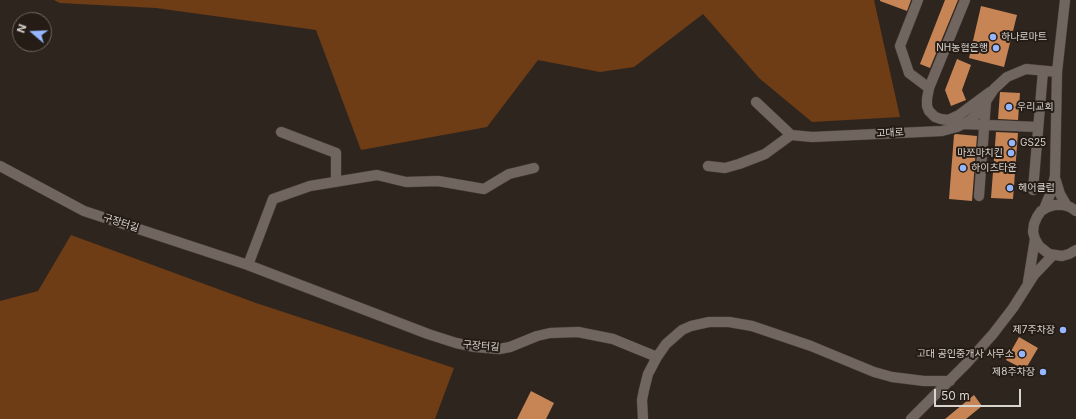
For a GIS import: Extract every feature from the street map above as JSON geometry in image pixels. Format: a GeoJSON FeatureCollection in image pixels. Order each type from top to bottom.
{"type":"FeatureCollection","features":[{"type":"Feature","properties":{"kind":"street"},"geometry":{"type":"LineString","coordinates":[[918,0],[900,46],[909,73],[929,88]]}},
{"type":"Feature","properties":{"kind":"street"},"geometry":{"type":"LineString","coordinates":[[965,0],[929,88],[926,99],[929,111],[937,118],[946,120],[959,115],[994,90]]}},
{"type":"Feature","properties":{"kind":"street"},"geometry":{"type":"LineString","coordinates":[[1027,285],[1035,239],[1033,228],[1039,214],[1044,209],[1051,192],[1055,176],[1057,72],[1065,0]]}},
{"type":"Feature","properties":{"kind":"street","name":"고대로"},"geometry":{"type":"LineString","coordinates":[[790,135],[812,137],[942,131],[957,127],[969,121],[979,112],[994,90],[1007,77],[1026,69],[1057,72]]}},
{"type":"Feature","properties":{"kind":"street"},"geometry":{"type":"LineString","coordinates":[[1033,190],[1043,71]]}},
{"type":"Feature","properties":{"kind":"street"},"geometry":{"type":"LineString","coordinates":[[708,166],[725,168],[739,164],[765,154],[790,135],[756,102]]}},
{"type":"Feature","properties":{"kind":"street"},"geometry":{"type":"LineString","coordinates":[[979,196],[986,102]]}},
{"type":"Feature","properties":{"kind":"street"},"geometry":{"type":"LineString","coordinates":[[963,124],[1038,127]]}},
{"type":"Feature","properties":{"kind":"street"},"geometry":{"type":"LineString","coordinates":[[281,132],[336,154],[336,182]]}},
{"type":"Feature","properties":{"kind":"street","name":"구장터길"},"geometry":{"type":"LineString","coordinates":[[0,166],[84,211],[248,265],[428,334],[456,343],[475,347],[499,349],[510,347],[550,333],[578,332],[613,339],[657,356]]}},
{"type":"Feature","properties":{"kind":"street"},"geometry":{"type":"LineString","coordinates":[[248,265],[273,199],[310,186],[377,175],[406,182],[438,181],[484,189],[509,174],[534,168]]}},
{"type":"Feature","properties":{"kind":"street"},"geometry":{"type":"LineString","coordinates":[[1055,176],[1060,194],[1071,208]]}},
{"type":"Feature","properties":{"kind":"street"},"geometry":{"type":"LineString","coordinates":[[1044,209],[1055,205],[1071,208]]}},
{"type":"Feature","properties":{"kind":"street"},"geometry":{"type":"LineString","coordinates":[[1035,239],[1042,250],[1053,256],[1062,256],[1074,253]]}},
{"type":"Feature","properties":{"kind":"street"},"geometry":{"type":"LineString","coordinates":[[911,419],[950,381],[993,334],[1013,308],[1027,285],[1053,256]]}},
{"type":"Feature","properties":{"kind":"street"},"geometry":{"type":"LineString","coordinates":[[643,419],[642,400],[644,390],[648,374],[657,356],[666,344],[682,330],[709,322],[740,323],[764,330],[811,346],[874,372],[892,377],[924,381],[950,381]]}},
{"type":"Feature","properties":{"kind":"shaded area"},"geometry":{"type":"Polygon","coordinates":[[[54,0],[874,0],[900,117],[812,122],[759,78],[703,14],[634,67],[600,72],[538,60],[487,127],[361,150],[316,30],[156,8],[60,3],[54,0]]]}},
{"type":"Feature","properties":{"kind":"shaded area"},"geometry":{"type":"Polygon","coordinates":[[[71,235],[256,303],[454,368],[435,419],[0,419],[0,301],[38,291],[71,235]]]}},
{"type":"Feature","properties":{"kind":"building"},"geometry":{"type":"Polygon","coordinates":[[[880,0],[911,0],[907,11],[880,0]]]}},
{"type":"Feature","properties":{"kind":"building"},"geometry":{"type":"Polygon","coordinates":[[[945,0],[958,0],[930,68],[920,64],[945,0]]]}},
{"type":"Feature","properties":{"kind":"building","name":"하나로마트"},"geometry":{"type":"Polygon","coordinates":[[[981,6],[1017,15],[1004,67],[969,58],[981,6]]]}},
{"type":"Feature","properties":{"kind":"building"},"geometry":{"type":"Polygon","coordinates":[[[957,59],[971,65],[962,90],[966,100],[951,106],[945,90],[957,59]]]}},
{"type":"Feature","properties":{"kind":"building"},"geometry":{"type":"Polygon","coordinates":[[[1000,92],[1020,93],[1018,120],[998,119],[1000,92]]]}},
{"type":"Feature","properties":{"kind":"building"},"geometry":{"type":"Polygon","coordinates":[[[996,132],[1018,133],[1013,199],[991,198],[996,132]]]}},
{"type":"Feature","properties":{"kind":"building","name":"하이츠타운"},"geometry":{"type":"Polygon","coordinates":[[[954,135],[977,136],[972,201],[949,199],[954,135]]]}},
{"type":"Feature","properties":{"kind":"building"},"geometry":{"type":"Polygon","coordinates":[[[1019,337],[1038,348],[1025,370],[1006,360],[1019,337]]]}},
{"type":"Feature","properties":{"kind":"building"},"geometry":{"type":"Polygon","coordinates":[[[531,391],[554,403],[546,419],[517,419],[531,391]]]}},
{"type":"Feature","properties":{"kind":"building"},"geometry":{"type":"Polygon","coordinates":[[[974,395],[982,406],[966,419],[945,419],[974,395]]]}},
{"type":"Feature","properties":{"kind":"place","name":"하나로마트"},"geometry":{"type":"Point","coordinates":[993,37]}},
{"type":"Feature","properties":{"kind":"place","name":"NH농협은행"},"geometry":{"type":"Point","coordinates":[996,48]}},
{"type":"Feature","properties":{"kind":"place","name":"우리교회"},"geometry":{"type":"Point","coordinates":[1009,107]}},
{"type":"Feature","properties":{"kind":"place","name":"GS25"},"geometry":{"type":"Point","coordinates":[1012,143]}},
{"type":"Feature","properties":{"kind":"place","name":"마쪼마치킨"},"geometry":{"type":"Point","coordinates":[1011,153]}},
{"type":"Feature","properties":{"kind":"place","name":"하이츠타운"},"geometry":{"type":"Point","coordinates":[963,168]}},
{"type":"Feature","properties":{"kind":"place","name":"헤어클럽"},"geometry":{"type":"Point","coordinates":[1010,188]}},
{"type":"Feature","properties":{"kind":"place","name":"제7주차장"},"geometry":{"type":"Point","coordinates":[1063,330]}},
{"type":"Feature","properties":{"kind":"place","name":"고대 공인중개사 사무소"},"geometry":{"type":"Point","coordinates":[1022,354]}},
{"type":"Feature","properties":{"kind":"place","name":"제8주차장"},"geometry":{"type":"Point","coordinates":[1043,372]}}]}
